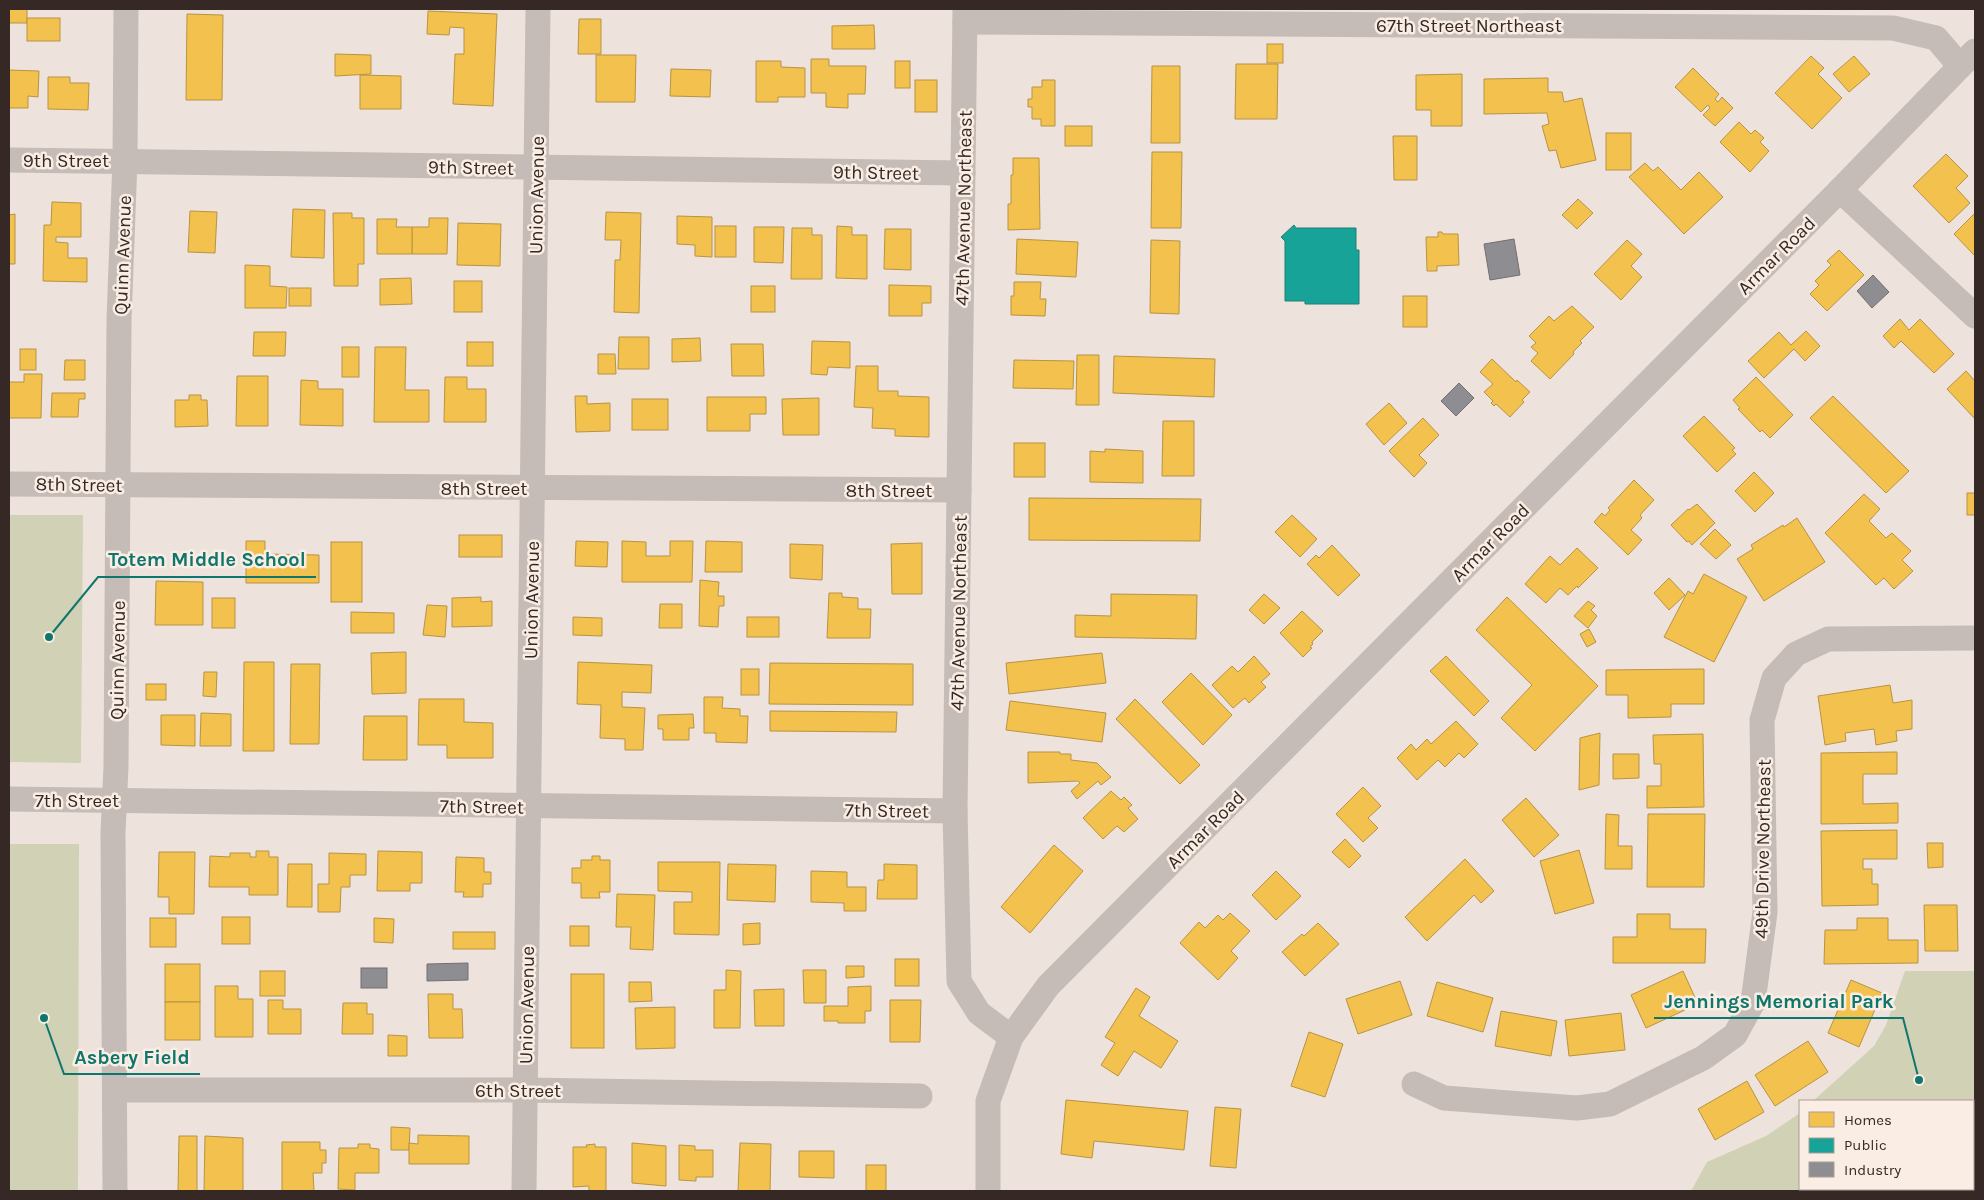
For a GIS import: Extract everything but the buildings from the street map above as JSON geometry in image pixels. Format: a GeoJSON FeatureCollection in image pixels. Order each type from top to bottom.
{"type":"FeatureCollection","features":[{"type":"Feature","properties":{"kind":"street","name":"Quinn Avenue"},"geometry":{"type":"LineString","coordinates":[[115,1191],[114,833],[119,485],[119,320],[125,160],[126,9]]}},
{"type":"Feature","properties":{"kind":"street","name":"Union Avenue"},"geometry":{"type":"LineString","coordinates":[[524,1191],[538,9]]}},
{"type":"Feature","properties":{"kind":"street","name":"67th Street Northeast"},"geometry":{"type":"LineString","coordinates":[[965,15],[1797,18],[1893,28],[1936,38],[1968,58]]}},
{"type":"Feature","properties":{"kind":"street","name":"47th Avenue Northeast"},"geometry":{"type":"LineString","coordinates":[[965,15],[956,810],[959,981],[979,1013],[1011,1037]]}},
{"type":"Feature","properties":{"kind":"street","name":"Armar Road"},"geometry":{"type":"LineString","coordinates":[[1011,1037],[1048,986],[1840,190],[1968,58]]}},
{"type":"Feature","properties":{"kind":"street","name":"9th Street"},"geometry":{"type":"LineString","coordinates":[[9,160],[125,160],[536,168],[963,173]]}},
{"type":"Feature","properties":{"kind":"street"},"geometry":{"type":"LineString","coordinates":[[1840,190],[1975,316]]}},
{"type":"Feature","properties":{"kind":"street","name":"8th Street"},"geometry":{"type":"LineString","coordinates":[[9,484],[959,490]]}},
{"type":"Feature","properties":{"kind":"street","name":"49th Drive Northeast"},"geometry":{"type":"LineString","coordinates":[[1414,1084],[1444,1098],[1577,1108],[1610,1104],[1703,1058],[1735,1035],[1752,1002],[1765,912],[1762,720],[1774,678],[1796,654],[1828,639],[1975,638]]}},
{"type":"Feature","properties":{"kind":"street","name":"7th Street"},"geometry":{"type":"LineString","coordinates":[[9,799],[956,810]]}},
{"type":"Feature","properties":{"kind":"street"},"geometry":{"type":"LineString","coordinates":[[988,1191],[988,1101],[1011,1037]]}},
{"type":"Feature","properties":{"kind":"street","name":"6th Street"},"geometry":{"type":"LineString","coordinates":[[115,1090],[525,1090],[920,1096]]}},
{"type":"Feature","properties":{"kind":"green space"},"geometry":{"type":"Polygon","coordinates":[[[9,515],[83,515],[81,763],[9,762],[9,515]]]}},
{"type":"Feature","properties":{"kind":"green space"},"geometry":{"type":"Polygon","coordinates":[[[9,844],[79,844],[78,1191],[9,1191],[9,844]]]}},
{"type":"Feature","properties":{"kind":"green space"},"geometry":{"type":"Polygon","coordinates":[[[1905,971],[1975,971],[1975,1191],[1691,1191],[1707,1162],[1766,1136],[1799,1114],[1799,1190],[1974,1190],[1974,1100],[1814,1100],[1874,1046],[1886,1025],[1905,971]]]}},
{"type":"Feature","properties":{"kind":"place","name":"Totem Middle School"},"geometry":{"type":"Point","coordinates":[49,637]}},
{"type":"Feature","properties":{"kind":"place","name":"Asbery Field"},"geometry":{"type":"Point","coordinates":[44,1018]}},
{"type":"Feature","properties":{"kind":"place","name":"Jennings Memorial Park"},"geometry":{"type":"Point","coordinates":[1919,1080]}}]}
